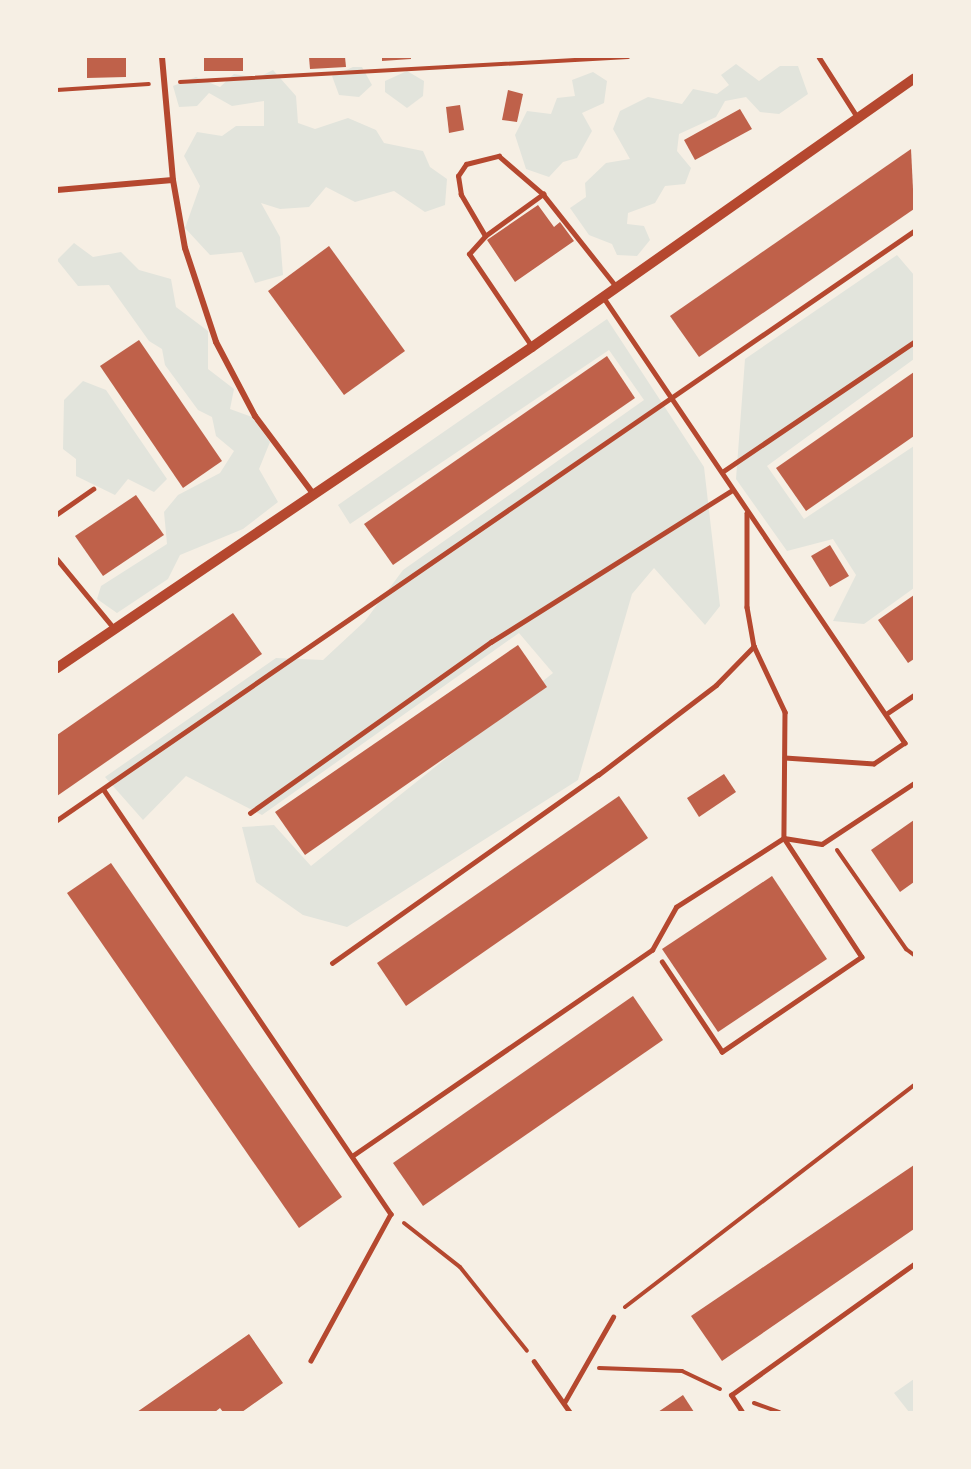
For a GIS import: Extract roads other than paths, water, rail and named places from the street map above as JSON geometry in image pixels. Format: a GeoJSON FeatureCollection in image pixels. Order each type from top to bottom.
{"type":"FeatureCollection","features":[{"type":"Feature","properties":{"kind":"street"},"geometry":{"type":"LineString","coordinates":[[162,57],[173,180],[185,248],[216,342],[255,416],[314,495]]}},
{"type":"Feature","properties":{"kind":"street"},"geometry":{"type":"LineString","coordinates":[[57,668],[113,627],[314,495],[604,298],[914,79]]}},
{"type":"Feature","properties":{"kind":"street"},"geometry":{"type":"LineString","coordinates":[[57,190],[173,180]]}},
{"type":"Feature","properties":{"kind":"lane"},"geometry":{"type":"LineString","coordinates":[[819,57],[858,118]]}},
{"type":"Feature","properties":{"kind":"lane"},"geometry":{"type":"LineString","coordinates":[[485,236],[460,195],[458,176],[466,164],[499,156],[543,194],[618,288]]}},
{"type":"Feature","properties":{"kind":"lane"},"geometry":{"type":"LineString","coordinates":[[532,347],[469,254],[485,236],[543,194]]}},
{"type":"Feature","properties":{"kind":"lane"},"geometry":{"type":"LineString","coordinates":[[57,820],[104,790],[914,231]]}},
{"type":"Feature","properties":{"kind":"lane"},"geometry":{"type":"LineString","coordinates":[[604,298],[674,398],[747,513],[905,743],[874,764],[784,758]]}},
{"type":"Feature","properties":{"kind":"lane"},"geometry":{"type":"LineString","coordinates":[[722,472],[914,342]]}},
{"type":"Feature","properties":{"kind":"lane"},"geometry":{"type":"LineString","coordinates":[[57,514],[93,489]]}},
{"type":"Feature","properties":{"kind":"lane"},"geometry":{"type":"LineString","coordinates":[[250,813],[491,642],[732,490]]}},
{"type":"Feature","properties":{"kind":"lane"},"geometry":{"type":"LineString","coordinates":[[662,962],[722,1052],[862,957],[784,838],[785,712],[754,646],[747,607],[747,513]]}},
{"type":"Feature","properties":{"kind":"lane"},"geometry":{"type":"LineString","coordinates":[[57,559],[113,627]]}},
{"type":"Feature","properties":{"kind":"lane"},"geometry":{"type":"LineString","coordinates":[[332,963],[598,775],[716,685],[754,646]]}},
{"type":"Feature","properties":{"kind":"lane"},"geometry":{"type":"LineString","coordinates":[[886,714],[914,695]]}},
{"type":"Feature","properties":{"kind":"lane"},"geometry":{"type":"LineString","coordinates":[[352,1156],[652,950],[676,907],[784,838],[822,844],[914,783]]}},
{"type":"Feature","properties":{"kind":"lane"},"geometry":{"type":"LineString","coordinates":[[104,790],[392,1214],[311,1361]]}},
{"type":"Feature","properties":{"kind":"lane"},"geometry":{"type":"LineString","coordinates":[[742,1412],[731,1395],[914,1264]]}},
{"type":"Feature","properties":{"kind":"lane"},"geometry":{"type":"LineString","coordinates":[[564,1403],[587,1368],[613,1317]]}},
{"type":"Feature","properties":{"kind":"lane"},"geometry":{"type":"LineString","coordinates":[[534,1361],[570,1412]]}}]}
